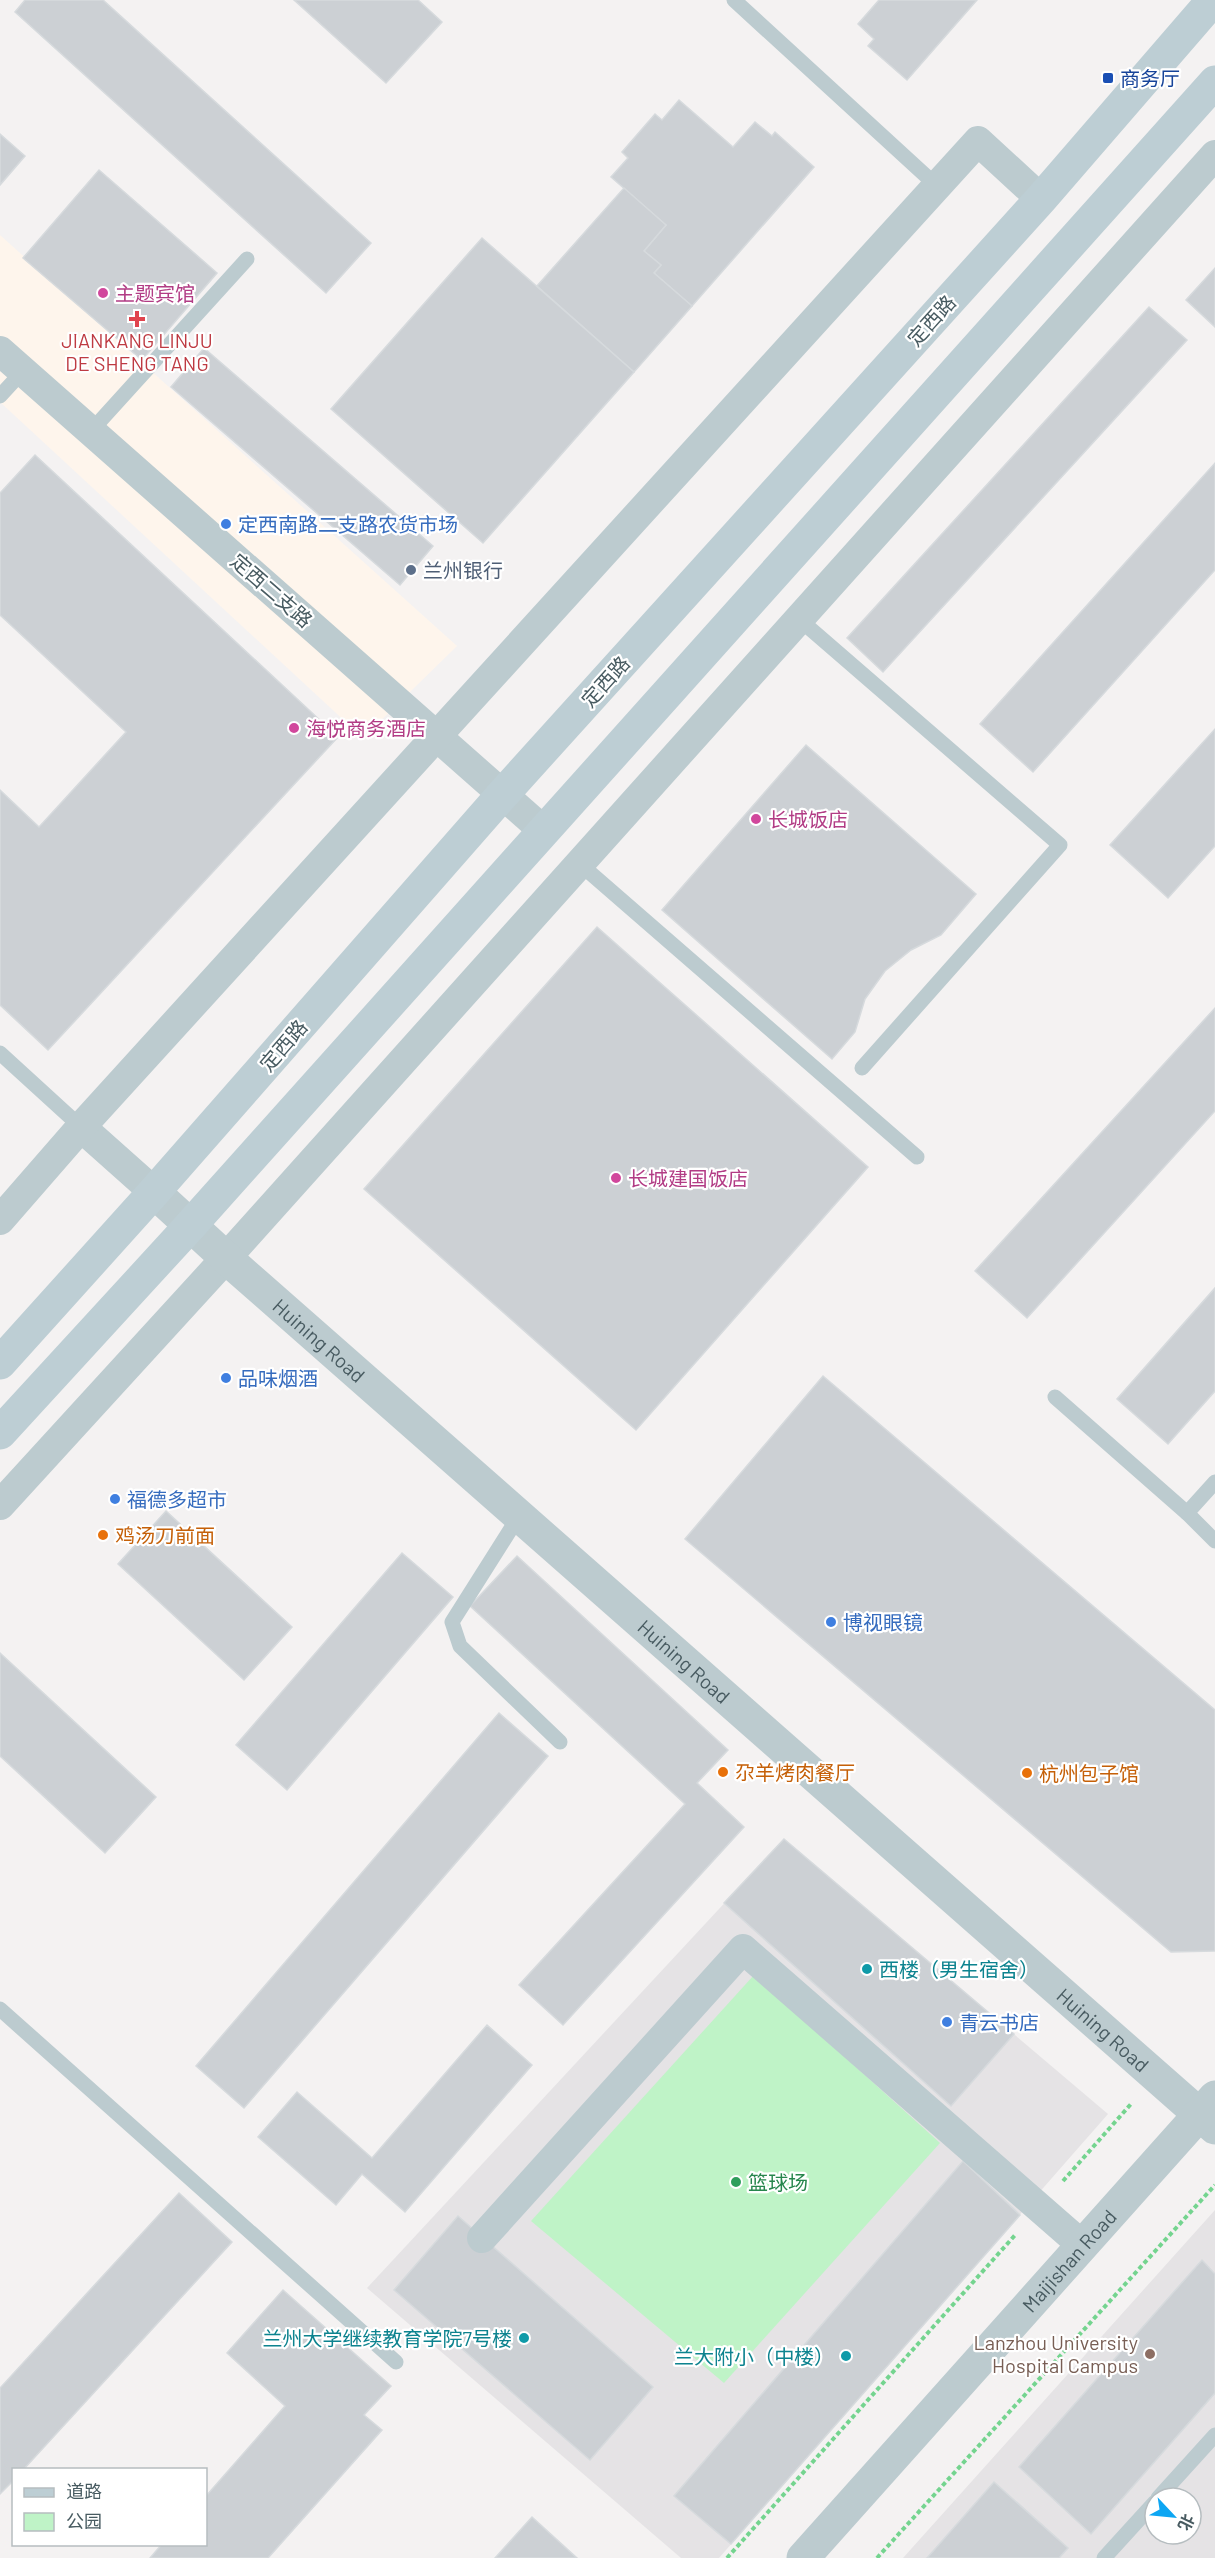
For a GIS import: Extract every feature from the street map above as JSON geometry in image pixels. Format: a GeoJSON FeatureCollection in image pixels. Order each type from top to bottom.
{"type":"FeatureCollection","features":[{"type":"Feature","properties":{"kind":"main road","name":"定西路"},"geometry":{"type":"LineString","coordinates":[[0,1363],[154,1192],[503,794],[1041,199],[1213,0]]}},
{"type":"Feature","properties":{"kind":"main road"},"geometry":{"type":"LineString","coordinates":[[0,1433],[190,1226],[1215,82]]}},
{"type":"Feature","properties":{"kind":"street"},"geometry":{"type":"LineString","coordinates":[[0,1220],[81,1127],[978,141],[1041,199]]}},
{"type":"Feature","properties":{"kind":"street"},"geometry":{"type":"LineString","coordinates":[[0,1505],[226,1258],[1215,155]]}},
{"type":"Feature","properties":{"kind":"street","name":"定西二支路"},"geometry":{"type":"LineString","coordinates":[[0,351],[544,831]]}},
{"type":"Feature","properties":{"kind":"street"},"geometry":{"type":"LineString","coordinates":[[81,1127],[154,1192]]}},
{"type":"Feature","properties":{"kind":"street","name":"Huining Road"},"geometry":{"type":"LineString","coordinates":[[154,1192],[226,1258],[1156,2077],[1210,2113]]}},
{"type":"Feature","properties":{"kind":"street"},"geometry":{"type":"LineString","coordinates":[[482,2238],[743,1949],[1083,2245]]}},
{"type":"Feature","properties":{"kind":"street","name":"Maijishan Road"},"geometry":{"type":"LineString","coordinates":[[802,2558],[1083,2245],[1210,2113]]}},
{"type":"Feature","properties":{"kind":"lane"},"geometry":{"type":"LineString","coordinates":[[734,0],[937,186]]}},
{"type":"Feature","properties":{"kind":"lane"},"geometry":{"type":"LineString","coordinates":[[91,431],[247,259]]}},
{"type":"Feature","properties":{"kind":"lane"},"geometry":{"type":"LineString","coordinates":[[0,396],[23,371]]}},
{"type":"Feature","properties":{"kind":"lane"},"geometry":{"type":"LineString","coordinates":[[799,619],[1060,845],[862,1068]]}},
{"type":"Feature","properties":{"kind":"lane"},"geometry":{"type":"LineString","coordinates":[[580,864],[916,1157]]}},
{"type":"Feature","properties":{"kind":"lane"},"geometry":{"type":"LineString","coordinates":[[0,1053],[81,1127]]}},
{"type":"Feature","properties":{"kind":"lane"},"geometry":{"type":"LineString","coordinates":[[1055,1397],[1187,1513],[1215,1541]]}},
{"type":"Feature","properties":{"kind":"lane"},"geometry":{"type":"LineString","coordinates":[[1187,1513],[1215,1482]]}},
{"type":"Feature","properties":{"kind":"lane"},"geometry":{"type":"LineString","coordinates":[[519,1516],[452,1622],[460,1646],[560,1742]]}},
{"type":"Feature","properties":{"kind":"lane"},"geometry":{"type":"LineString","coordinates":[[0,2009],[396,2362]]}},
{"type":"Feature","properties":{"kind":"lane"},"geometry":{"type":"LineString","coordinates":[[1169,2486],[1215,2435]]}},
{"type":"Feature","properties":{"kind":"lane"},"geometry":{"type":"LineString","coordinates":[[1104,2558],[1143,2515]]}},
{"type":"Feature","properties":{"kind":"path"},"geometry":{"type":"LineString","coordinates":[[727,2558],[1156,2077]]}},
{"type":"Feature","properties":{"kind":"path"},"geometry":{"type":"LineString","coordinates":[[877,2558],[1215,2185]]}},
{"type":"Feature","properties":{"kind":"shaded area","name":"定西南路二支路农货市场"},"geometry":{"type":"Polygon","coordinates":[[[0,235],[457,646],[363,738],[0,402],[0,235]]]}},
{"type":"Feature","properties":{"kind":"shaded area"},"geometry":{"type":"Polygon","coordinates":[[[784,1839],[1108,2114],[719,2558],[681,2558],[367,2288],[784,1839]]]}},
{"type":"Feature","properties":{"kind":"shaded area","name":"Lanzhou University Hospital Campus"},"geometry":{"type":"Polygon","coordinates":[[[1215,2210],[1215,2558],[903,2558],[1215,2210]]]}},
{"type":"Feature","properties":{"kind":"green space","name":"篮球场"},"geometry":{"type":"Polygon","coordinates":[[[754,1975],[940,2143],[724,2383],[531,2221],[754,1975]]]}},
{"type":"Feature","properties":{"kind":"building"},"geometry":{"type":"Polygon","coordinates":[[[25,0],[103,0],[371,243],[326,293],[15,12],[25,0]]]}},
{"type":"Feature","properties":{"kind":"building"},"geometry":{"type":"Polygon","coordinates":[[[294,0],[418,0],[442,22],[386,83],[294,0]]]}},
{"type":"Feature","properties":{"kind":"building"},"geometry":{"type":"Polygon","coordinates":[[[879,0],[977,0],[907,80],[868,46],[874,39],[858,24],[879,0]]]}},
{"type":"Feature","properties":{"kind":"building"},"geometry":{"type":"Polygon","coordinates":[[[679,100],[733,147],[755,122],[772,136],[775,132],[814,167],[692,306],[654,273],[661,265],[644,251],[666,225],[611,177],[628,158],[622,152],[655,114],[662,120],[679,100]]]}},
{"type":"Feature","properties":{"kind":"building"},"geometry":{"type":"Polygon","coordinates":[[[0,134],[25,156],[0,185],[0,134]]]}},
{"type":"Feature","properties":{"kind":"building"},"geometry":{"type":"Polygon","coordinates":[[[99,170],[217,273],[142,360],[23,258],[99,170]]]}},
{"type":"Feature","properties":{"kind":"building"},"geometry":{"type":"Polygon","coordinates":[[[624,188],[666,225],[644,251],[661,265],[654,273],[692,306],[634,372],[537,286],[624,188]]]}},
{"type":"Feature","properties":{"kind":"building"},"geometry":{"type":"Polygon","coordinates":[[[482,238],[634,372],[483,543],[331,409],[482,238]]]}},
{"type":"Feature","properties":{"kind":"building"},"geometry":{"type":"Polygon","coordinates":[[[1215,268],[1215,327],[1186,300],[1215,268]]]}},
{"type":"Feature","properties":{"kind":"building"},"geometry":{"type":"Polygon","coordinates":[[[1149,307],[1187,340],[883,672],[847,638],[1149,307]]]}},
{"type":"Feature","properties":{"kind":"building"},"geometry":{"type":"Polygon","coordinates":[[[204,348],[433,546],[400,585],[171,387],[204,348]]]}},
{"type":"Feature","properties":{"kind":"building"},"geometry":{"type":"Polygon","coordinates":[[[35,455],[338,737],[48,1050],[0,1005],[0,790],[39,827],[126,732],[0,615],[0,493],[35,455]]]}},
{"type":"Feature","properties":{"kind":"building"},"geometry":{"type":"Polygon","coordinates":[[[1215,463],[1215,570],[1033,772],[980,724],[1215,463]]]}},
{"type":"Feature","properties":{"kind":"building"},"geometry":{"type":"Polygon","coordinates":[[[1215,729],[1215,846],[1168,898],[1110,845],[1215,729]]]}},
{"type":"Feature","properties":{"kind":"building"},"geometry":{"type":"Polygon","coordinates":[[[806,745],[976,894],[941,935],[911,950],[885,971],[865,999],[855,1032],[832,1059],[662,910],[806,745]]]}},
{"type":"Feature","properties":{"kind":"building","name":"长城建国饭店"},"geometry":{"type":"Polygon","coordinates":[[[597,927],[868,1167],[636,1430],[364,1189],[597,927]]]}},
{"type":"Feature","properties":{"kind":"building"},"geometry":{"type":"Polygon","coordinates":[[[1215,1008],[1215,1111],[1027,1318],[975,1271],[1215,1008]]]}},
{"type":"Feature","properties":{"kind":"building"},"geometry":{"type":"Polygon","coordinates":[[[1215,1288],[1215,1391],[1168,1444],[1117,1399],[1215,1288]]]}},
{"type":"Feature","properties":{"kind":"building"},"geometry":{"type":"Polygon","coordinates":[[[823,1376],[1215,1710],[1215,1951],[1171,1952],[685,1539],[823,1376]]]}},
{"type":"Feature","properties":{"kind":"building"},"geometry":{"type":"Polygon","coordinates":[[[166,1511],[292,1627],[244,1680],[118,1564],[166,1511]]]}},
{"type":"Feature","properties":{"kind":"building"},"geometry":{"type":"Polygon","coordinates":[[[402,1553],[453,1597],[287,1790],[236,1745],[402,1553]]]}},
{"type":"Feature","properties":{"kind":"building"},"geometry":{"type":"Polygon","coordinates":[[[517,1556],[728,1750],[697,1783],[744,1827],[563,2025],[519,1985],[685,1804],[470,1606],[517,1556]]]}},
{"type":"Feature","properties":{"kind":"building"},"geometry":{"type":"Polygon","coordinates":[[[0,1653],[156,1797],[105,1853],[0,1756],[0,1653]]]}},
{"type":"Feature","properties":{"kind":"building"},"geometry":{"type":"Polygon","coordinates":[[[499,1713],[548,1756],[244,2108],[196,2066],[499,1713]]]}},
{"type":"Feature","properties":{"kind":"building","name":"西楼（男生宿舍）"},"geometry":{"type":"Polygon","coordinates":[[[784,1839],[1014,2034],[951,2106],[724,1903],[784,1839]]]}},
{"type":"Feature","properties":{"kind":"building"},"geometry":{"type":"Polygon","coordinates":[[[487,2025],[532,2065],[405,2212],[362,2174],[336,2205],[258,2137],[297,2092],[372,2158],[487,2025]]]}},
{"type":"Feature","properties":{"kind":"building","name":"兰大附小（中楼）"},"geometry":{"type":"Polygon","coordinates":[[[963,2161],[1020,2215],[731,2544],[674,2496],[963,2161]]]}},
{"type":"Feature","properties":{"kind":"building"},"geometry":{"type":"Polygon","coordinates":[[[179,2193],[232,2242],[25,2468],[12,2468],[12,2482],[0,2494],[0,2388],[179,2193]]]}},
{"type":"Feature","properties":{"kind":"building","name":"兰州大学继续教育学院7号楼"},"geometry":{"type":"Polygon","coordinates":[[[458,2216],[653,2387],[590,2460],[394,2290],[458,2216]]]}},
{"type":"Feature","properties":{"kind":"building"},"geometry":{"type":"Polygon","coordinates":[[[1202,2260],[1215,2274],[1215,2393],[1091,2534],[1019,2467],[1202,2260]]]}},
{"type":"Feature","properties":{"kind":"building"},"geometry":{"type":"Polygon","coordinates":[[[283,2290],[391,2386],[364,2415],[382,2430],[268,2558],[150,2558],[160,2546],[207,2546],[207,2495],[285,2406],[227,2353],[283,2290]]]}},
{"type":"Feature","properties":{"kind":"building"},"geometry":{"type":"Polygon","coordinates":[[[994,2482],[1068,2548],[1059,2558],[927,2558],[994,2482]]]}},
{"type":"Feature","properties":{"kind":"building"},"geometry":{"type":"Polygon","coordinates":[[[532,2517],[577,2558],[495,2558],[532,2517]]]}},
{"type":"Feature","properties":{"kind":"place","name":"商务厅"},"geometry":{"type":"Point","coordinates":[1108,78]}},
{"type":"Feature","properties":{"kind":"place","name":"主题宾馆"},"geometry":{"type":"Point","coordinates":[103,293]}},
{"type":"Feature","properties":{"kind":"place","name":"JIANKANG LINJU DE SHENG TANG"},"geometry":{"type":"Point","coordinates":[137,319]}},
{"type":"Feature","properties":{"kind":"place","name":"定西南路二支路农货市场"},"geometry":{"type":"Point","coordinates":[226,524]}},
{"type":"Feature","properties":{"kind":"place","name":"兰州银行"},"geometry":{"type":"Point","coordinates":[411,570]}},
{"type":"Feature","properties":{"kind":"place","name":"海悦商务酒店"},"geometry":{"type":"Point","coordinates":[294,728]}},
{"type":"Feature","properties":{"kind":"place","name":"长城饭店"},"geometry":{"type":"Point","coordinates":[756,819]}},
{"type":"Feature","properties":{"kind":"place","name":"长城建国饭店"},"geometry":{"type":"Point","coordinates":[616,1178]}},
{"type":"Feature","properties":{"kind":"place","name":"品味烟酒"},"geometry":{"type":"Point","coordinates":[226,1378]}},
{"type":"Feature","properties":{"kind":"place","name":"福德多超市"},"geometry":{"type":"Point","coordinates":[115,1499]}},
{"type":"Feature","properties":{"kind":"place","name":"鸡汤刀前面"},"geometry":{"type":"Point","coordinates":[103,1535]}},
{"type":"Feature","properties":{"kind":"place","name":"博视眼镜"},"geometry":{"type":"Point","coordinates":[831,1622]}},
{"type":"Feature","properties":{"kind":"place","name":"尕羊烤肉餐厅"},"geometry":{"type":"Point","coordinates":[723,1772]}},
{"type":"Feature","properties":{"kind":"place","name":"杭州包子馆"},"geometry":{"type":"Point","coordinates":[1027,1773]}},
{"type":"Feature","properties":{"kind":"place","name":"西楼（男生宿舍）"},"geometry":{"type":"Point","coordinates":[867,1969]}},
{"type":"Feature","properties":{"kind":"place","name":"青云书店"},"geometry":{"type":"Point","coordinates":[947,2022]}},
{"type":"Feature","properties":{"kind":"place","name":"篮球场"},"geometry":{"type":"Point","coordinates":[736,2182]}},
{"type":"Feature","properties":{"kind":"place","name":"兰州大学继续教育学院7号楼"},"geometry":{"type":"Point","coordinates":[524,2338]}},
{"type":"Feature","properties":{"kind":"place","name":"Lanzhou University Hospital Campus"},"geometry":{"type":"Point","coordinates":[1150,2354]}},
{"type":"Feature","properties":{"kind":"place","name":"兰大附小（中楼）"},"geometry":{"type":"Point","coordinates":[846,2356]}}]}
